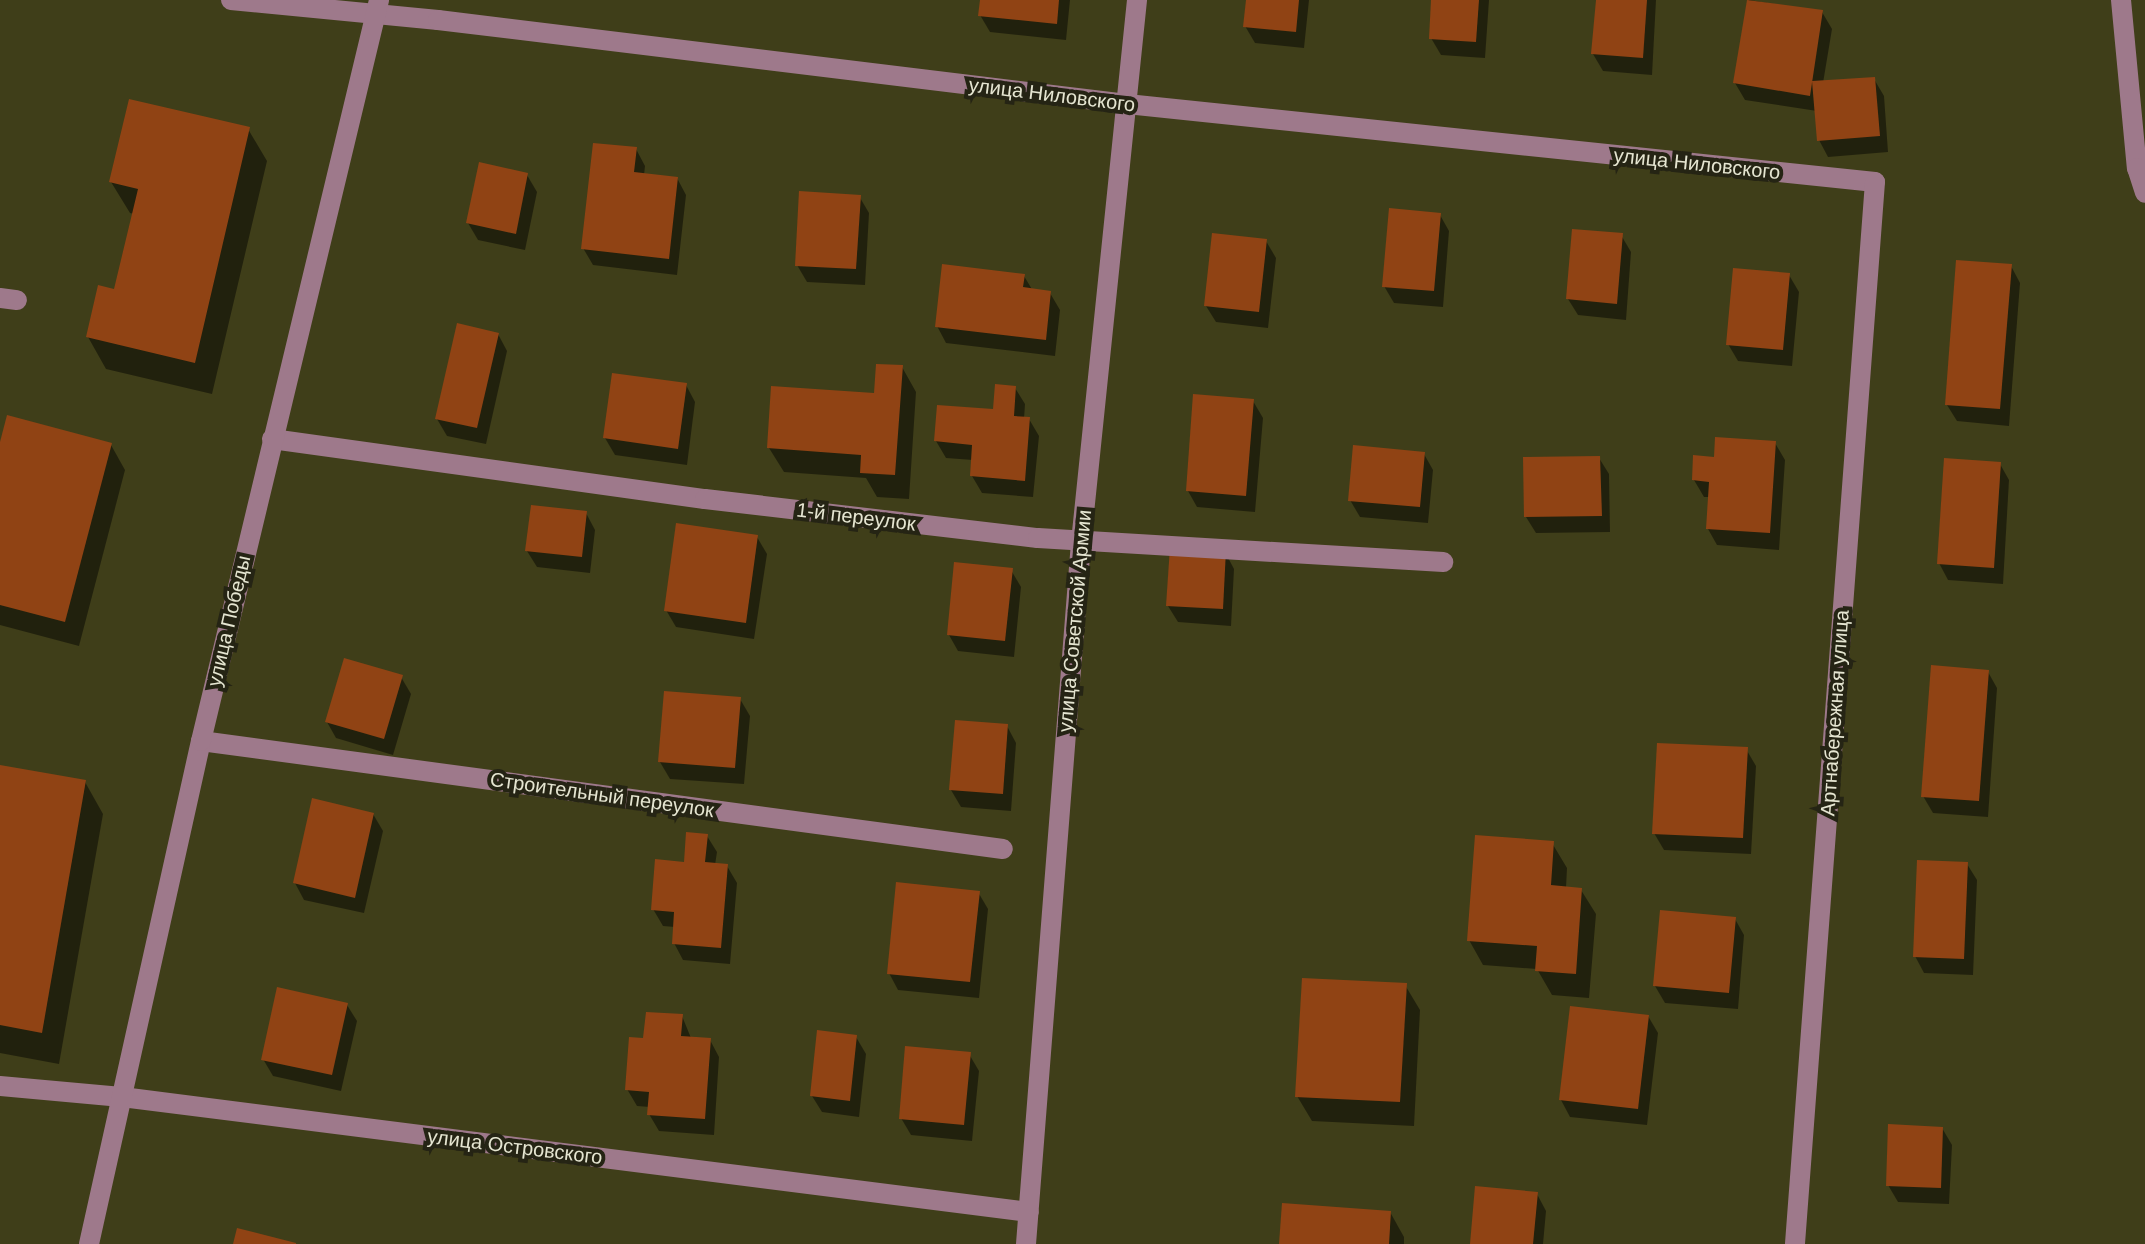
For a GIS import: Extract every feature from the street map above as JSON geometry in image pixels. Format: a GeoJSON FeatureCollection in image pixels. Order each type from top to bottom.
{"type":"FeatureCollection","features":[{"type":"Feature","properties":{"kind":"street","name":"улица Ниловского"},"geometry":{"type":"LineString","coordinates":[[231,0],[377,8],[1127,104],[1875,182]]}},
{"type":"Feature","properties":{"kind":"street","name":"улица Советской Армии"},"geometry":{"type":"LineString","coordinates":[[1026,1244],[1081,542],[1137,0]]}},
{"type":"Feature","properties":{"kind":"street"},"geometry":{"type":"LineString","coordinates":[[2121,0],[2145,193]]}},
{"type":"Feature","properties":{"kind":"street","name":"улица Победы"},"geometry":{"type":"LineString","coordinates":[[89,1244],[201,741],[377,8]]}},
{"type":"Feature","properties":{"kind":"street","name":"Артнабережная улица"},"geometry":{"type":"LineString","coordinates":[[1795,1244],[1875,182]]}},
{"type":"Feature","properties":{"kind":"street","name":"1-й переулок"},"geometry":{"type":"LineString","coordinates":[[272,439],[705,499],[1081,542],[1443,562]]}},
{"type":"Feature","properties":{"kind":"street","name":"Строительный переулок"},"geometry":{"type":"LineString","coordinates":[[201,741],[1003,849]]}},
{"type":"Feature","properties":{"kind":"street","name":"улица Островского"},"geometry":{"type":"LineString","coordinates":[[0,1086],[122,1097],[1029,1212]]}},
{"type":"Feature","properties":{"kind":"building"},"geometry":{"type":"Polygon","coordinates":[[[980,0],[1059,0],[1057,24],[978,16],[980,0]]]}},
{"type":"Feature","properties":{"kind":"building"},"geometry":{"type":"Polygon","coordinates":[[[1246,0],[1299,0],[1296,32],[1243,27],[1246,0]]]}},
{"type":"Feature","properties":{"kind":"building"},"geometry":{"type":"Polygon","coordinates":[[[1431,0],[1479,0],[1476,42],[1429,39],[1431,0]]]}},
{"type":"Feature","properties":{"kind":"building"},"geometry":{"type":"Polygon","coordinates":[[[1596,0],[1647,0],[1643,58],[1591,54],[1596,0]]]}},
{"type":"Feature","properties":{"kind":"building"},"geometry":{"type":"Polygon","coordinates":[[[1747,0],[1823,10],[1810,96],[1733,83],[1747,0]]]}},
{"type":"Feature","properties":{"kind":"building"},"geometry":{"type":"Polygon","coordinates":[[[1875,77],[1880,136],[1817,141],[1812,81],[1875,77]]]}},
{"type":"Feature","properties":{"kind":"building"},"geometry":{"type":"Polygon","coordinates":[[[129,99],[250,127],[195,363],[86,337],[98,285],[114,289],[138,189],[109,182],[129,99]]]}},
{"type":"Feature","properties":{"kind":"building"},"geometry":{"type":"Polygon","coordinates":[[[593,143],[637,147],[634,172],[678,177],[669,259],[581,249],[593,143]]]}},
{"type":"Feature","properties":{"kind":"building"},"geometry":{"type":"Polygon","coordinates":[[[479,162],[528,173],[516,234],[466,223],[479,162]]]}},
{"type":"Feature","properties":{"kind":"building"},"geometry":{"type":"Polygon","coordinates":[[[799,191],[861,195],[856,269],[795,266],[799,191]]]}},
{"type":"Feature","properties":{"kind":"building"},"geometry":{"type":"Polygon","coordinates":[[[1389,208],[1441,213],[1434,291],[1382,287],[1389,208]]]}},
{"type":"Feature","properties":{"kind":"building"},"geometry":{"type":"Polygon","coordinates":[[[1572,229],[1623,233],[1617,304],[1566,299],[1572,229]]]}},
{"type":"Feature","properties":{"kind":"building"},"geometry":{"type":"Polygon","coordinates":[[[1212,233],[1267,239],[1259,312],[1204,306],[1212,233]]]}},
{"type":"Feature","properties":{"kind":"building"},"geometry":{"type":"Polygon","coordinates":[[[1956,260],[2012,264],[2000,409],[1945,405],[1956,260]]]}},
{"type":"Feature","properties":{"kind":"building"},"geometry":{"type":"Polygon","coordinates":[[[942,264],[1025,274],[1023,287],[1051,291],[1046,340],[935,327],[942,264]]]}},
{"type":"Feature","properties":{"kind":"building"},"geometry":{"type":"Polygon","coordinates":[[[1733,268],[1790,273],[1783,350],[1726,345],[1733,268]]]}},
{"type":"Feature","properties":{"kind":"building"},"geometry":{"type":"Polygon","coordinates":[[[457,323],[499,333],[477,428],[435,419],[457,323]]]}},
{"type":"Feature","properties":{"kind":"building"},"geometry":{"type":"Polygon","coordinates":[[[876,364],[903,365],[895,475],[860,473],[861,455],[767,448],[771,386],[874,393],[876,364]]]}},
{"type":"Feature","properties":{"kind":"building"},"geometry":{"type":"Polygon","coordinates":[[[612,373],[687,383],[678,449],[603,438],[612,373]]]}},
{"type":"Feature","properties":{"kind":"building"},"geometry":{"type":"Polygon","coordinates":[[[995,384],[1016,386],[1014,416],[1030,417],[1025,481],[970,476],[972,445],[934,441],[937,405],[993,409],[995,384]]]}},
{"type":"Feature","properties":{"kind":"building"},"geometry":{"type":"Polygon","coordinates":[[[1193,394],[1254,399],[1246,496],[1186,491],[1193,394]]]}},
{"type":"Feature","properties":{"kind":"building"},"geometry":{"type":"Polygon","coordinates":[[[7,415],[112,443],[65,622],[0,605],[0,442],[7,415]]]}},
{"type":"Feature","properties":{"kind":"building"},"geometry":{"type":"Polygon","coordinates":[[[1715,437],[1776,441],[1770,533],[1706,529],[1709,482],[1692,480],[1693,455],[1714,457],[1715,437]]]}},
{"type":"Feature","properties":{"kind":"building"},"geometry":{"type":"Polygon","coordinates":[[[1353,445],[1425,452],[1420,507],[1348,501],[1353,445]]]}},
{"type":"Feature","properties":{"kind":"building"},"geometry":{"type":"Polygon","coordinates":[[[1600,456],[1602,516],[1524,517],[1523,457],[1600,456]]]}},
{"type":"Feature","properties":{"kind":"building"},"geometry":{"type":"Polygon","coordinates":[[[1944,458],[2001,462],[1994,568],[1937,564],[1944,458]]]}},
{"type":"Feature","properties":{"kind":"building"},"geometry":{"type":"Polygon","coordinates":[[[531,505],[587,511],[582,557],[525,551],[531,505]]]}},
{"type":"Feature","properties":{"kind":"building"},"geometry":{"type":"Polygon","coordinates":[[[676,523],[758,535],[746,623],[664,611],[676,523]]]}},
{"type":"Feature","properties":{"kind":"building"},"geometry":{"type":"Polygon","coordinates":[[[1170,547],[1226,550],[1223,609],[1166,606],[1170,547]]]}},
{"type":"Feature","properties":{"kind":"building"},"geometry":{"type":"Polygon","coordinates":[[[954,562],[1013,568],[1005,641],[947,635],[954,562]]]}},
{"type":"Feature","properties":{"kind":"building"},"geometry":{"type":"Polygon","coordinates":[[[344,658],[403,675],[384,739],[325,722],[344,658]]]}},
{"type":"Feature","properties":{"kind":"building"},"geometry":{"type":"Polygon","coordinates":[[[1931,665],[1989,670],[1979,801],[1921,797],[1931,665]]]}},
{"type":"Feature","properties":{"kind":"building"},"geometry":{"type":"Polygon","coordinates":[[[664,691],[741,697],[735,768],[658,762],[664,691]]]}},
{"type":"Feature","properties":{"kind":"building"},"geometry":{"type":"Polygon","coordinates":[[[955,720],[1008,724],[1003,794],[949,790],[955,720]]]}},
{"type":"Feature","properties":{"kind":"building"},"geometry":{"type":"Polygon","coordinates":[[[1657,743],[1748,747],[1743,838],[1652,834],[1657,743]]]}},
{"type":"Feature","properties":{"kind":"building"},"geometry":{"type":"Polygon","coordinates":[[[0,765],[86,780],[42,1033],[0,1025],[0,765]]]}},
{"type":"Feature","properties":{"kind":"building"},"geometry":{"type":"Polygon","coordinates":[[[312,798],[374,813],[355,898],[293,883],[312,798]]]}},
{"type":"Feature","properties":{"kind":"building"},"geometry":{"type":"Polygon","coordinates":[[[686,832],[708,834],[705,862],[728,864],[721,948],[672,944],[674,912],[651,910],[655,859],[684,862],[686,832]]]}},
{"type":"Feature","properties":{"kind":"building"},"geometry":{"type":"Polygon","coordinates":[[[1475,835],[1554,841],[1551,885],[1582,888],[1576,974],[1535,971],[1537,946],[1467,941],[1475,835]]]}},
{"type":"Feature","properties":{"kind":"building"},"geometry":{"type":"Polygon","coordinates":[[[1917,860],[1968,862],[1964,959],[1913,957],[1917,860]]]}},
{"type":"Feature","properties":{"kind":"building"},"geometry":{"type":"Polygon","coordinates":[[[896,882],[980,891],[970,982],[887,974],[896,882]]]}},
{"type":"Feature","properties":{"kind":"building"},"geometry":{"type":"Polygon","coordinates":[[[1660,910],[1736,917],[1729,993],[1653,986],[1660,910]]]}},
{"type":"Feature","properties":{"kind":"building"},"geometry":{"type":"Polygon","coordinates":[[[1302,978],[1407,983],[1400,1102],[1295,1097],[1302,978]]]}},
{"type":"Feature","properties":{"kind":"building"},"geometry":{"type":"Polygon","coordinates":[[[277,987],[348,1003],[332,1075],[261,1060],[277,987]]]}},
{"type":"Feature","properties":{"kind":"building"},"geometry":{"type":"Polygon","coordinates":[[[1570,1006],[1649,1015],[1638,1109],[1559,1100],[1570,1006]]]}},
{"type":"Feature","properties":{"kind":"building"},"geometry":{"type":"Polygon","coordinates":[[[646,1012],[683,1014],[681,1036],[711,1038],[705,1119],[647,1115],[649,1092],[625,1090],[629,1037],[643,1038],[646,1012]]]}},
{"type":"Feature","properties":{"kind":"building"},"geometry":{"type":"Polygon","coordinates":[[[817,1030],[857,1035],[850,1101],[810,1096],[817,1030]]]}},
{"type":"Feature","properties":{"kind":"building"},"geometry":{"type":"Polygon","coordinates":[[[905,1046],[971,1052],[964,1125],[899,1119],[905,1046]]]}},
{"type":"Feature","properties":{"kind":"building"},"geometry":{"type":"Polygon","coordinates":[[[1888,1124],[1943,1127],[1941,1188],[1886,1186],[1888,1124]]]}},
{"type":"Feature","properties":{"kind":"building"},"geometry":{"type":"Polygon","coordinates":[[[1475,1186],[1538,1192],[1533,1244],[1470,1244],[1475,1186]]]}},
{"type":"Feature","properties":{"kind":"building"},"geometry":{"type":"Polygon","coordinates":[[[1282,1203],[1391,1211],[1389,1244],[1279,1244],[1282,1203]]]}},
{"type":"Feature","properties":{"kind":"building"},"geometry":{"type":"Polygon","coordinates":[[[237,1228],[296,1243],[296,1244],[233,1244],[237,1228]]]}}]}
